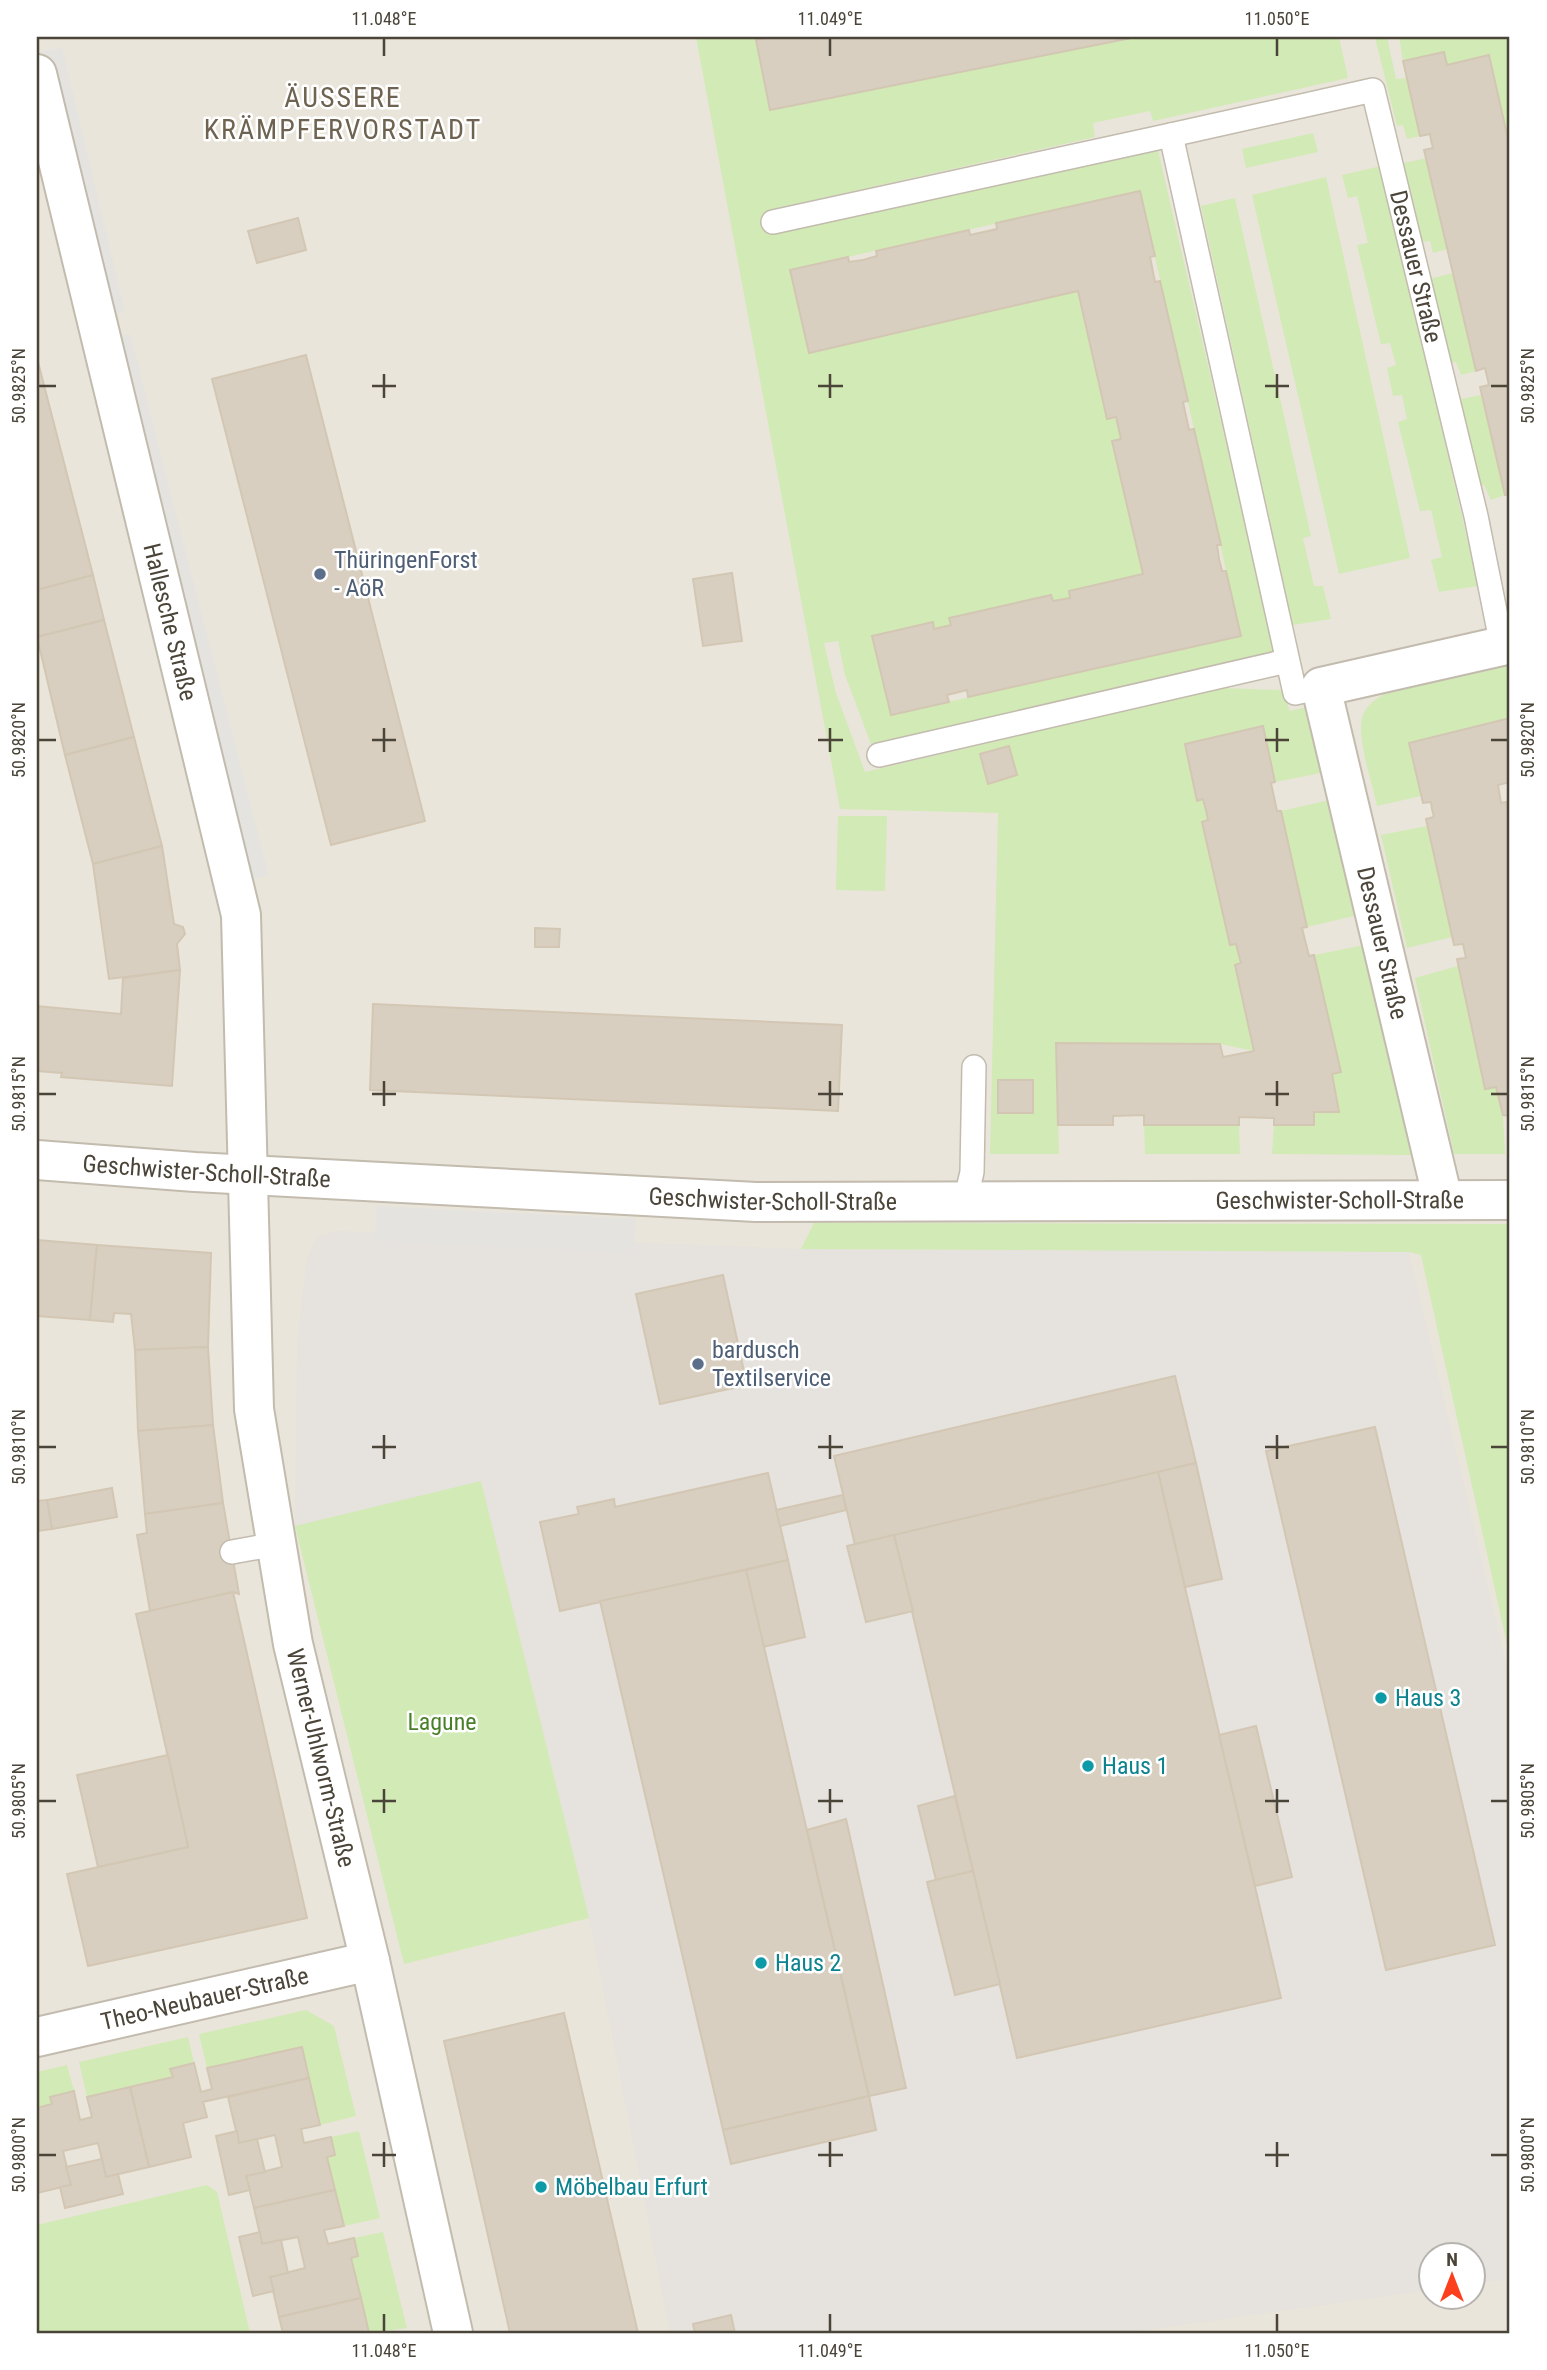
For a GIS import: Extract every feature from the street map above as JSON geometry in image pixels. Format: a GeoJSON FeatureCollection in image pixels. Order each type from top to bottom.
{"type":"FeatureCollection","features":[{"type":"Feature","properties":{"kind":"street","name":"Hallesche Straße"},"geometry":{"type":"LineString","coordinates":[[37,74],[241,915],[248,1175]]}},
{"type":"Feature","properties":{"kind":"street","name":"Dessauer Straße"},"geometry":{"type":"LineString","coordinates":[[1443,1200],[1321,687],[1506,645]]}},
{"type":"Feature","properties":{"kind":"street","name":"Geschwister-Scholl-Straße"},"geometry":{"type":"LineString","coordinates":[[37,1160],[248,1175],[756,1202],[1510,1200]]}},
{"type":"Feature","properties":{"kind":"street","name":"Werner-Uhlworm-Straße"},"geometry":{"type":"LineString","coordinates":[[248,1175],[254,1409],[293,1644],[370,1961],[453,2333]]}},
{"type":"Feature","properties":{"kind":"street","name":"Theo-Neubauer-Straße"},"geometry":{"type":"LineString","coordinates":[[37,2037],[370,1961]]}},
{"type":"Feature","properties":{"kind":"lane","name":"Dessauer Straße"},"geometry":{"type":"LineString","coordinates":[[773,222],[1373,90],[1506,645]]}},
{"type":"Feature","properties":{"kind":"lane","name":"Dessauer Straße"},"geometry":{"type":"LineString","coordinates":[[1171,135],[1295,693],[1321,687]]}},
{"type":"Feature","properties":{"kind":"lane"},"geometry":{"type":"LineString","coordinates":[[879,755],[1287,661]]}},
{"type":"Feature","properties":{"kind":"lane"},"geometry":{"type":"LineString","coordinates":[[965,1202],[972,1172],[974,1067]]}},
{"type":"Feature","properties":{"kind":"lane"},"geometry":{"type":"LineString","coordinates":[[232,1552],[276,1544]]}},
{"type":"Feature","properties":{"kind":"shaded area","name":"ÄUSSERE KRÄMPFERVORSTADT"},"geometry":{"type":"Polygon","coordinates":[[[37,37],[1510,37],[1510,2333],[37,2333],[37,37]]]}},
{"type":"Feature","properties":{"kind":"shaded area"},"geometry":{"type":"Polygon","coordinates":[[[62,47],[125,312],[95,319],[37,74],[37,53],[62,47]]]}},
{"type":"Feature","properties":{"kind":"shaded area"},"geometry":{"type":"Polygon","coordinates":[[[130,334],[269,876],[240,881],[99,339],[130,334]]]}},
{"type":"Feature","properties":{"kind":"shaded area"},"geometry":{"type":"Polygon","coordinates":[[[376,1206],[636,1219],[634,1253],[375,1241],[376,1206]]]}},
{"type":"Feature","properties":{"kind":"shaded area"},"geometry":{"type":"Polygon","coordinates":[[[338,1231],[801,1249],[1409,1252],[1510,1680],[1510,2279],[1488,2282],[1488,2240],[1418,2240],[1418,2292],[1124,2333],[670,2333],[589,1918],[481,1482],[295,1526],[297,1344],[307,1257],[318,1236],[338,1231]]]}},
{"type":"Feature","properties":{"kind":"green space"},"geometry":{"type":"Polygon","coordinates":[[[696,37],[773,37],[756,41],[771,110],[1136,37],[1339,37],[1348,78],[1153,121],[1150,111],[1093,123],[1095,137],[769,210],[774,234],[1157,146],[1275,654],[871,744],[845,675],[838,641],[824,643],[836,693],[865,772],[1221,688],[1282,690],[1290,711],[1311,706],[1326,772],[1275,782],[1262,726],[1185,744],[1197,800],[1203,799],[1208,820],[1202,822],[1230,944],[1236,944],[1241,963],[1235,965],[1254,1051],[1220,1044],[1056,1043],[1059,1154],[990,1154],[998,813],[840,809],[696,37]],[[1140,191],[790,270],[809,353],[1078,291],[1121,439],[1112,441],[1143,574],[1069,591],[1070,598],[1053,601],[1051,595],[950,618],[951,625],[934,629],[933,623],[873,636],[891,715],[1241,636],[1140,191]]]}},
{"type":"Feature","properties":{"kind":"green space"},"geometry":{"type":"Polygon","coordinates":[[[1387,37],[1396,79],[1407,78],[1420,136],[1407,139],[1403,125],[1397,126],[1375,38],[1387,37]]]}},
{"type":"Feature","properties":{"kind":"green space"},"geometry":{"type":"Polygon","coordinates":[[[1399,37],[1510,37],[1510,147],[1489,55],[1447,65],[1403,61],[1399,37]]]}},
{"type":"Feature","properties":{"kind":"green space"},"geometry":{"type":"Polygon","coordinates":[[[1313,133],[1318,152],[1246,168],[1242,149],[1313,133]]]}},
{"type":"Feature","properties":{"kind":"green space"},"geometry":{"type":"Polygon","coordinates":[[[1427,158],[1448,249],[1433,253],[1430,241],[1421,242],[1404,163],[1427,158]]]}},
{"type":"Feature","properties":{"kind":"green space"},"geometry":{"type":"Polygon","coordinates":[[[1381,166],[1478,586],[1439,592],[1431,560],[1442,557],[1431,510],[1420,511],[1398,422],[1407,419],[1402,395],[1393,396],[1387,368],[1396,365],[1390,343],[1381,344],[1357,245],[1368,243],[1357,196],[1348,198],[1342,175],[1381,166]]]}},
{"type":"Feature","properties":{"kind":"green space"},"geometry":{"type":"Polygon","coordinates":[[[1326,177],[1410,558],[1339,574],[1252,195],[1326,177]]]}},
{"type":"Feature","properties":{"kind":"green space"},"geometry":{"type":"Polygon","coordinates":[[[1235,198],[1311,536],[1303,538],[1314,586],[1323,586],[1331,619],[1293,625],[1201,206],[1235,198]]]}},
{"type":"Feature","properties":{"kind":"green space"},"geometry":{"type":"Polygon","coordinates":[[[1453,273],[1476,371],[1461,375],[1456,362],[1448,363],[1429,279],[1453,273]]]}},
{"type":"Feature","properties":{"kind":"green space"},"geometry":{"type":"Polygon","coordinates":[[[1481,395],[1505,495],[1491,500],[1484,485],[1477,487],[1456,400],[1481,395]]]}},
{"type":"Feature","properties":{"kind":"green space"},"geometry":{"type":"Polygon","coordinates":[[[1510,664],[1510,718],[1409,743],[1421,796],[1377,806],[1361,727],[1363,714],[1368,707],[1384,694],[1510,664]]]}},
{"type":"Feature","properties":{"kind":"green space"},"geometry":{"type":"Polygon","coordinates":[[[1330,800],[1358,915],[1307,927],[1281,811],[1330,800]]]}},
{"type":"Feature","properties":{"kind":"green space"},"geometry":{"type":"Polygon","coordinates":[[[838,816],[887,816],[885,891],[836,890],[838,816]]]}},
{"type":"Feature","properties":{"kind":"green space"},"geometry":{"type":"Polygon","coordinates":[[[1427,826],[1452,937],[1407,948],[1381,835],[1427,826]]]}},
{"type":"Feature","properties":{"kind":"green space"},"geometry":{"type":"Polygon","coordinates":[[[1364,945],[1412,1155],[1272,1154],[1274,1125],[1314,1125],[1314,1112],[1332,1074],[1341,1071],[1314,955],[1364,945]]]}},
{"type":"Feature","properties":{"kind":"green space"},"geometry":{"type":"Polygon","coordinates":[[[1458,966],[1485,1089],[1496,1087],[1503,1115],[1505,1154],[1454,1154],[1415,978],[1458,966]]]}},
{"type":"Feature","properties":{"kind":"green space"},"geometry":{"type":"Polygon","coordinates":[[[1144,1125],[1239,1125],[1240,1154],[1145,1154],[1144,1125]]]}},
{"type":"Feature","properties":{"kind":"green space"},"geometry":{"type":"Polygon","coordinates":[[[814,1223],[1510,1224],[1510,1658],[1421,1255],[1409,1252],[801,1249],[814,1223]]]}},
{"type":"Feature","properties":{"kind":"green space","name":"Lagune"},"geometry":{"type":"Polygon","coordinates":[[[481,1481],[589,1918],[404,1964],[295,1526],[481,1481]]]}},
{"type":"Feature","properties":{"kind":"green space"},"geometry":{"type":"Polygon","coordinates":[[[306,2010],[334,2026],[356,2116],[320,2125],[302,2047],[207,2068],[199,2034],[306,2010]]]}},
{"type":"Feature","properties":{"kind":"green space"},"geometry":{"type":"Polygon","coordinates":[[[188,2037],[194,2063],[171,2069],[173,2077],[87,2097],[79,2062],[188,2037]]]}},
{"type":"Feature","properties":{"kind":"green space"},"geometry":{"type":"Polygon","coordinates":[[[67,2065],[74,2091],[51,2096],[52,2104],[37,2108],[37,2072],[67,2065]]]}},
{"type":"Feature","properties":{"kind":"green space"},"geometry":{"type":"Polygon","coordinates":[[[359,2131],[380,2218],[344,2226],[327,2157],[335,2155],[331,2137],[359,2131]]]}},
{"type":"Feature","properties":{"kind":"green space"},"geometry":{"type":"Polygon","coordinates":[[[207,2185],[217,2192],[250,2333],[37,2333],[37,2225],[207,2185]]]}},
{"type":"Feature","properties":{"kind":"green space"},"geometry":{"type":"Polygon","coordinates":[[[383,2232],[407,2328],[369,2333],[351,2258],[358,2256],[354,2238],[383,2232]]]}},
{"type":"Feature","properties":{"kind":"building"},"geometry":{"type":"Polygon","coordinates":[[[773,37],[1136,37],[770,110],[756,40],[773,37]]]}},
{"type":"Feature","properties":{"kind":"building"},"geometry":{"type":"Polygon","coordinates":[[[1444,52],[1447,65],[1489,55],[1510,148],[1510,494],[1505,495],[1480,387],[1489,385],[1485,368],[1476,371],[1424,150],[1433,148],[1430,134],[1420,136],[1403,61],[1444,52]]]}},
{"type":"Feature","properties":{"kind":"building"},"geometry":{"type":"Polygon","coordinates":[[[1140,191],[1155,256],[1150,257],[1155,282],[1160,281],[1188,401],[1183,402],[1189,430],[1194,429],[1221,545],[1217,545],[1219,559],[1222,571],[1226,571],[1241,636],[968,697],[967,690],[947,695],[949,702],[891,715],[872,636],[933,622],[934,629],[951,625],[949,618],[1051,595],[1053,601],[1070,598],[1069,591],[1143,574],[1112,441],[1121,439],[1116,417],[1107,419],[1078,291],[809,353],[790,270],[848,257],[849,262],[863,260],[877,256],[876,251],[969,230],[970,235],[997,229],[996,223],[1140,191]]]}},
{"type":"Feature","properties":{"kind":"building"},"geometry":{"type":"Polygon","coordinates":[[[298,218],[306,250],[257,263],[248,231],[298,218]]]}},
{"type":"Feature","properties":{"kind":"building"},"geometry":{"type":"Polygon","coordinates":[[[306,355],[425,821],[331,845],[212,379],[306,355]]]}},
{"type":"Feature","properties":{"kind":"building"},"geometry":{"type":"Polygon","coordinates":[[[37,358],[93,575],[37,590],[37,358]]]}},
{"type":"Feature","properties":{"kind":"building"},"geometry":{"type":"Polygon","coordinates":[[[732,573],[742,641],[703,646],[693,579],[732,573]]]}},
{"type":"Feature","properties":{"kind":"building"},"geometry":{"type":"Polygon","coordinates":[[[93,575],[104,620],[37,637],[37,590],[93,575]]]}},
{"type":"Feature","properties":{"kind":"building"},"geometry":{"type":"Polygon","coordinates":[[[104,620],[134,737],[65,755],[37,637],[104,620]]]}},
{"type":"Feature","properties":{"kind":"building"},"geometry":{"type":"Polygon","coordinates":[[[1510,718],[1510,782],[1498,785],[1501,803],[1506,802],[1510,821],[1510,1116],[1503,1115],[1496,1087],[1485,1089],[1457,959],[1466,958],[1463,944],[1454,945],[1426,819],[1434,817],[1431,802],[1423,803],[1409,743],[1510,718]]]}},
{"type":"Feature","properties":{"kind":"building"},"geometry":{"type":"Polygon","coordinates":[[[1263,726],[1275,782],[1271,783],[1277,811],[1281,811],[1307,927],[1302,928],[1309,956],[1314,955],[1341,1072],[1332,1074],[1339,1112],[1314,1112],[1314,1125],[1274,1125],[1274,1118],[1239,1117],[1239,1125],[1144,1125],[1144,1115],[1113,1116],[1113,1125],[1058,1125],[1056,1043],[1220,1044],[1223,1057],[1254,1051],[1235,965],[1241,963],[1236,944],[1230,945],[1202,822],[1208,820],[1206,810],[1203,799],[1197,801],[1185,744],[1263,726]]]}},
{"type":"Feature","properties":{"kind":"building"},"geometry":{"type":"Polygon","coordinates":[[[134,737],[162,846],[93,864],[65,755],[134,737]]]}},
{"type":"Feature","properties":{"kind":"building"},"geometry":{"type":"Polygon","coordinates":[[[1009,746],[1017,775],[988,784],[980,754],[1009,746]]]}},
{"type":"Feature","properties":{"kind":"building"},"geometry":{"type":"Polygon","coordinates":[[[162,846],[174,924],[183,927],[185,934],[177,944],[180,970],[109,979],[93,864],[162,846]]]}},
{"type":"Feature","properties":{"kind":"building"},"geometry":{"type":"Polygon","coordinates":[[[535,928],[560,929],[559,947],[535,947],[535,928]]]}},
{"type":"Feature","properties":{"kind":"building"},"geometry":{"type":"Polygon","coordinates":[[[180,970],[172,1086],[61,1077],[62,1073],[37,1071],[37,1006],[121,1014],[123,978],[180,970]]]}},
{"type":"Feature","properties":{"kind":"building"},"geometry":{"type":"Polygon","coordinates":[[[373,1004],[842,1025],[838,1111],[370,1090],[373,1004]]]}},
{"type":"Feature","properties":{"kind":"building"},"geometry":{"type":"Polygon","coordinates":[[[998,1080],[1033,1080],[1033,1113],[998,1113],[998,1080]]]}},
{"type":"Feature","properties":{"kind":"building"},"geometry":{"type":"Polygon","coordinates":[[[37,1240],[97,1245],[90,1320],[37,1316],[37,1240]]]}},
{"type":"Feature","properties":{"kind":"building"},"geometry":{"type":"Polygon","coordinates":[[[97,1245],[211,1253],[208,1347],[135,1350],[131,1314],[114,1313],[113,1322],[90,1320],[97,1245]]]}},
{"type":"Feature","properties":{"kind":"building"},"geometry":{"type":"Polygon","coordinates":[[[723,1275],[747,1385],[660,1404],[636,1294],[723,1275]]]}},
{"type":"Feature","properties":{"kind":"building"},"geometry":{"type":"Polygon","coordinates":[[[208,1347],[213,1425],[138,1431],[135,1350],[208,1347]]]}},
{"type":"Feature","properties":{"kind":"building"},"geometry":{"type":"Polygon","coordinates":[[[1175,1376],[1196,1463],[855,1545],[834,1456],[1175,1376]]]}},
{"type":"Feature","properties":{"kind":"building"},"geometry":{"type":"Polygon","coordinates":[[[213,1425],[223,1503],[145,1514],[138,1431],[213,1425]]]}},
{"type":"Feature","properties":{"kind":"building","name":"Haus 3"},"geometry":{"type":"Polygon","coordinates":[[[1375,1427],[1495,1945],[1386,1970],[1266,1451],[1375,1427]]]}},
{"type":"Feature","properties":{"kind":"building"},"geometry":{"type":"Polygon","coordinates":[[[1196,1463],[1222,1579],[1185,1587],[1158,1472],[1196,1463]]]}},
{"type":"Feature","properties":{"kind":"building","name":"Haus 1"},"geometry":{"type":"Polygon","coordinates":[[[1158,1472],[1281,1998],[1017,2058],[894,1535],[1158,1472]]]}},
{"type":"Feature","properties":{"kind":"building"},"geometry":{"type":"Polygon","coordinates":[[[768,1473],[788,1560],[560,1611],[540,1522],[579,1514],[577,1507],[614,1499],[615,1507],[768,1473]]]}},
{"type":"Feature","properties":{"kind":"building"},"geometry":{"type":"Polygon","coordinates":[[[112,1488],[117,1517],[52,1529],[47,1500],[112,1488]]]}},
{"type":"Feature","properties":{"kind":"building"},"geometry":{"type":"Polygon","coordinates":[[[843,1495],[846,1510],[780,1526],[776,1510],[843,1495]]]}},
{"type":"Feature","properties":{"kind":"building"},"geometry":{"type":"Polygon","coordinates":[[[47,1500],[52,1529],[37,1531],[37,1501],[47,1500]]]}},
{"type":"Feature","properties":{"kind":"building"},"geometry":{"type":"Polygon","coordinates":[[[223,1503],[239,1594],[233,1592],[150,1611],[137,1535],[147,1533],[145,1514],[223,1503]]]}},
{"type":"Feature","properties":{"kind":"building"},"geometry":{"type":"Polygon","coordinates":[[[894,1535],[913,1611],[866,1622],[847,1546],[894,1535]]]}},
{"type":"Feature","properties":{"kind":"building"},"geometry":{"type":"Polygon","coordinates":[[[788,1560],[805,1637],[763,1647],[746,1570],[788,1560]]]}},
{"type":"Feature","properties":{"kind":"building","name":"Haus 2"},"geometry":{"type":"Polygon","coordinates":[[[746,1570],[869,2096],[723,2130],[600,1601],[746,1570]]]}},
{"type":"Feature","properties":{"kind":"building"},"geometry":{"type":"Polygon","coordinates":[[[233,1592],[307,1918],[88,1966],[67,1874],[188,1847],[136,1614],[233,1592]]]}},
{"type":"Feature","properties":{"kind":"building"},"geometry":{"type":"Polygon","coordinates":[[[1256,1726],[1292,1877],[1255,1886],[1219,1735],[1256,1726]]]}},
{"type":"Feature","properties":{"kind":"building"},"geometry":{"type":"Polygon","coordinates":[[[168,1755],[188,1847],[98,1867],[77,1775],[168,1755]]]}},
{"type":"Feature","properties":{"kind":"building"},"geometry":{"type":"Polygon","coordinates":[[[955,1796],[973,1871],[936,1880],[918,1806],[955,1796]]]}},
{"type":"Feature","properties":{"kind":"building"},"geometry":{"type":"Polygon","coordinates":[[[846,1819],[906,2088],[869,2096],[807,1830],[846,1819]]]}},
{"type":"Feature","properties":{"kind":"building"},"geometry":{"type":"Polygon","coordinates":[[[973,1871],[1000,1984],[955,1995],[927,1882],[973,1871]]]}},
{"type":"Feature","properties":{"kind":"building","name":"Möbelbau Erfurt"},"geometry":{"type":"Polygon","coordinates":[[[564,2013],[638,2333],[510,2333],[444,2041],[564,2013]]]}},
{"type":"Feature","properties":{"kind":"building"},"geometry":{"type":"Polygon","coordinates":[[[302,2047],[309,2078],[203,2102],[207,2117],[183,2123],[191,2157],[149,2167],[130,2087],[173,2077],[170,2069],[194,2063],[201,2092],[212,2089],[207,2068],[302,2047]]]}},
{"type":"Feature","properties":{"kind":"building"},"geometry":{"type":"Polygon","coordinates":[[[309,2078],[320,2125],[301,2129],[304,2143],[331,2137],[335,2155],[327,2157],[335,2190],[254,2208],[246,2176],[282,2167],[275,2135],[239,2143],[228,2097],[309,2078]]]}},
{"type":"Feature","properties":{"kind":"building"},"geometry":{"type":"Polygon","coordinates":[[[130,2087],[149,2167],[106,2177],[98,2143],[63,2151],[71,2185],[37,2193],[37,2108],[52,2104],[50,2097],[74,2091],[80,2120],[92,2117],[87,2097],[130,2087]]]}},
{"type":"Feature","properties":{"kind":"building"},"geometry":{"type":"Polygon","coordinates":[[[869,2096],[876,2130],[731,2164],[723,2130],[869,2096]]]}},
{"type":"Feature","properties":{"kind":"building"},"geometry":{"type":"Polygon","coordinates":[[[237,2131],[239,2143],[257,2139],[265,2172],[246,2176],[250,2190],[229,2195],[216,2136],[237,2131]]]}},
{"type":"Feature","properties":{"kind":"building"},"geometry":{"type":"Polygon","coordinates":[[[102,2159],[106,2177],[118,2174],[123,2194],[65,2208],[60,2187],[71,2185],[66,2167],[102,2159]]]}},
{"type":"Feature","properties":{"kind":"building"},"geometry":{"type":"Polygon","coordinates":[[[335,2190],[344,2226],[324,2230],[328,2244],[354,2238],[358,2256],[351,2258],[361,2298],[279,2317],[270,2277],[305,2268],[298,2237],[262,2244],[254,2208],[335,2190]]]}},
{"type":"Feature","properties":{"kind":"building"},"geometry":{"type":"Polygon","coordinates":[[[260,2232],[262,2244],[281,2240],[288,2273],[270,2277],[274,2291],[253,2296],[239,2237],[260,2232]]]}},
{"type":"Feature","properties":{"kind":"building"},"geometry":{"type":"Polygon","coordinates":[[[361,2298],[369,2333],[283,2333],[279,2317],[361,2298]]]}},
{"type":"Feature","properties":{"kind":"building"},"geometry":{"type":"Polygon","coordinates":[[[731,2315],[735,2333],[695,2333],[693,2324],[731,2315]]]}},
{"type":"Feature","properties":{"kind":"place","name":"ThüringenForst - AöR"},"geometry":{"type":"Point","coordinates":[320,574]}},
{"type":"Feature","properties":{"kind":"place","name":"bardusch Textilservice"},"geometry":{"type":"Point","coordinates":[698,1364]}},
{"type":"Feature","properties":{"kind":"place","name":"Haus 3"},"geometry":{"type":"Point","coordinates":[1381,1698]}},
{"type":"Feature","properties":{"kind":"place","name":"Haus 1"},"geometry":{"type":"Point","coordinates":[1088,1766]}},
{"type":"Feature","properties":{"kind":"place","name":"Haus 2"},"geometry":{"type":"Point","coordinates":[761,1963]}},
{"type":"Feature","properties":{"kind":"place","name":"Möbelbau Erfurt"},"geometry":{"type":"Point","coordinates":[541,2187]}},
{"type":"Feature","properties":{"kind":"district","name":"ÄUSSERE KRÄMPFERVORSTADT"},"geometry":{"type":"Point","coordinates":[343,113]}}]}
